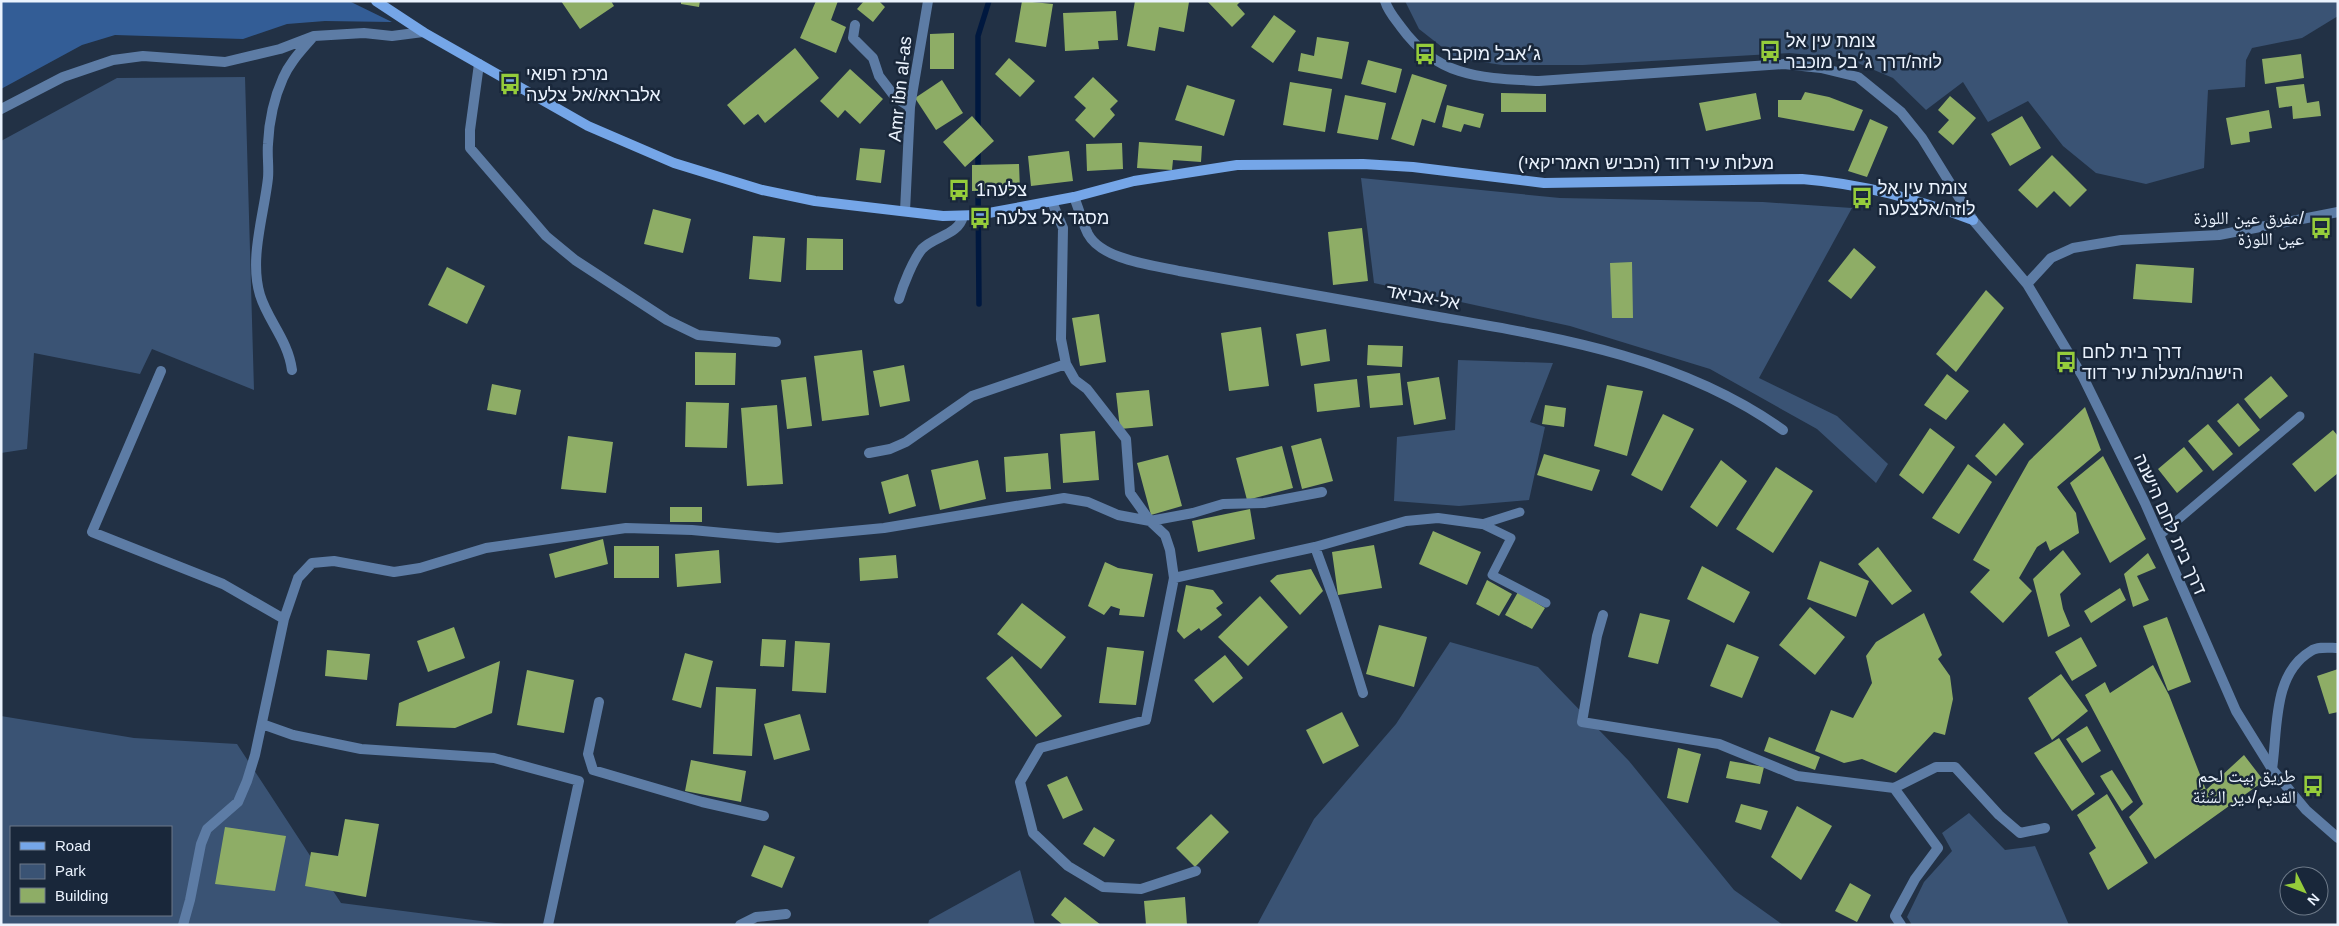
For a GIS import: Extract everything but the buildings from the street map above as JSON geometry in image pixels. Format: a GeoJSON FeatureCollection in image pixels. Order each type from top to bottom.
{"type":"FeatureCollection","features":[{"type":"Feature","properties":{"kind":"main road","name":"מעלות עיר דוד (הכביש האמריקאי)"},"geometry":{"type":"LineString","coordinates":[[376,1],[422,32],[588,126],[674,163],[779,193],[815,201],[963,216],[1052,202],[1134,181],[1237,165],[1363,164],[1413,167],[1544,183],[1802,179],[1841,182],[1896,194],[1973,220]]}},
{"type":"Feature","properties":{"kind":"street","name":"Amr ibn al-as"},"geometry":{"type":"LineString","coordinates":[[905,211],[910,108],[928,1]]}},
{"type":"Feature","properties":{"kind":"street","name":"דרך בית לחם הישנה"},"geometry":{"type":"LineString","coordinates":[[1385,1],[1409,38],[1434,61],[1463,73],[1504,79],[1539,81],[1784,64],[1821,68],[1858,77],[1901,112],[1922,138],[1973,220],[2027,284],[2060,335],[2083,377],[2160,535],[2236,711],[2272,769],[2306,810],[2338,838]]}},
{"type":"Feature","properties":{"kind":"street"},"geometry":{"type":"LineString","coordinates":[[855,25],[853,38],[873,58],[879,76],[895,97],[910,108]]}},
{"type":"Feature","properties":{"kind":"street"},"geometry":{"type":"LineString","coordinates":[[1,109],[63,78],[113,60],[143,56],[225,62],[280,49],[314,36],[364,33],[392,36],[422,32]]}},
{"type":"Feature","properties":{"kind":"street"},"geometry":{"type":"LineString","coordinates":[[292,370],[290,356],[260,295],[257,269],[258,244],[268,175],[268,143],[272,108],[283,77],[294,57],[314,36]]}},
{"type":"Feature","properties":{"kind":"street"},"geometry":{"type":"LineString","coordinates":[[479,64],[470,130],[470,148],[546,236],[597,275],[667,320],[698,335],[776,342]]}},
{"type":"Feature","properties":{"kind":"street","name":"אל-אביאד"},"geometry":{"type":"LineString","coordinates":[[1074,197],[1088,235],[1100,247],[1129,260],[1198,274],[1544,335],[1617,352],[1680,374],[1754,409],[1783,430]]}},
{"type":"Feature","properties":{"kind":"street"},"geometry":{"type":"LineString","coordinates":[[1052,202],[1063,228],[1061,339],[1066,364],[1076,380],[1087,389],[1126,439],[1130,493],[1150,521],[1165,535],[1170,550],[1174,578],[1146,720],[1040,748],[1020,782],[1033,832],[1068,866],[1103,888],[1141,890],[1196,871]]}},
{"type":"Feature","properties":{"kind":"street"},"geometry":{"type":"LineString","coordinates":[[2027,284],[2051,258],[2073,248],[2121,240],[2219,235],[2338,212]]}},
{"type":"Feature","properties":{"kind":"street"},"geometry":{"type":"LineString","coordinates":[[898,299],[922,249],[955,229],[961,223],[963,216]]}},
{"type":"Feature","properties":{"kind":"street"},"geometry":{"type":"LineString","coordinates":[[869,454],[890,449],[906,442],[972,396],[1066,364]]}},
{"type":"Feature","properties":{"kind":"street"},"geometry":{"type":"LineString","coordinates":[[161,372],[92,532],[223,584],[284,619]]}},
{"type":"Feature","properties":{"kind":"street"},"geometry":{"type":"LineString","coordinates":[[183,925],[201,844],[207,829],[238,802],[250,773],[284,619],[298,578],[312,563],[334,561],[394,572],[420,568],[486,548],[626,528],[692,530],[778,538],[884,528],[1064,498],[1088,502],[1118,515],[1150,521],[1193,513],[1223,504],[1264,504],[1322,492]]}},
{"type":"Feature","properties":{"kind":"street"},"geometry":{"type":"LineString","coordinates":[[1174,578],[1315,547],[1406,521],[1438,518],[1482,524]]}},
{"type":"Feature","properties":{"kind":"street"},"geometry":{"type":"LineString","coordinates":[[1315,547],[1336,602],[1363,693]]}},
{"type":"Feature","properties":{"kind":"street"},"geometry":{"type":"LineString","coordinates":[[1603,615],[1597,636],[1582,722],[1719,744],[1797,776],[1894,788],[1936,767],[1955,766],[1999,815],[2020,833],[2046,828]]}},
{"type":"Feature","properties":{"kind":"street"},"geometry":{"type":"LineString","coordinates":[[2272,769],[2279,697],[2287,679],[2298,662],[2312,650],[2338,648]]}},
{"type":"Feature","properties":{"kind":"street"},"geometry":{"type":"LineString","coordinates":[[593,770],[588,754],[600,702]]}},
{"type":"Feature","properties":{"kind":"street"},"geometry":{"type":"LineString","coordinates":[[262,724],[293,735],[361,750],[494,758],[579,781]]}},
{"type":"Feature","properties":{"kind":"street"},"geometry":{"type":"LineString","coordinates":[[552,924],[579,781],[593,770]]}},
{"type":"Feature","properties":{"kind":"street"},"geometry":{"type":"LineString","coordinates":[[593,770],[702,802],[764,816]]}},
{"type":"Feature","properties":{"kind":"street"},"geometry":{"type":"LineString","coordinates":[[1894,788],[1938,848],[1915,879],[1895,916],[1901,925]]}},
{"type":"Feature","properties":{"kind":"street"},"geometry":{"type":"LineString","coordinates":[[740,925],[756,917],[786,914]]}},
{"type":"Feature","properties":{"kind":"lane"},"geometry":{"type":"LineString","coordinates":[[2160,535],[2300,416]]}},
{"type":"Feature","properties":{"kind":"lane"},"geometry":{"type":"LineString","coordinates":[[1482,524],[1520,512]]}},
{"type":"Feature","properties":{"kind":"lane"},"geometry":{"type":"LineString","coordinates":[[1482,524],[1511,538],[1492,575],[1546,603]]}},
{"type":"Feature","properties":{"kind":"green space"},"geometry":{"type":"Polygon","coordinates":[[[1405,1],[2338,1],[2338,16],[2302,38],[2252,48],[2246,60],[2245,87],[2208,90],[2204,168],[2146,184],[2096,173],[2063,146],[2028,101],[1988,122],[1963,82],[1926,110],[1893,78],[1846,58],[1789,53],[1583,65],[1502,65],[1456,58],[1419,29],[1405,1]]]}},
{"type":"Feature","properties":{"kind":"green space"},"geometry":{"type":"Polygon","coordinates":[[[245,77],[254,390],[152,349],[140,374],[34,353],[27,449],[1,453],[1,141],[117,78],[245,77]]]}},
{"type":"Feature","properties":{"kind":"green space"},"geometry":{"type":"Polygon","coordinates":[[[1361,178],[1560,198],[1763,202],[1852,208],[1759,378],[1837,416],[1888,464],[1876,483],[1817,429],[1710,369],[1570,326],[1374,283],[1361,178]]]}},
{"type":"Feature","properties":{"kind":"green space"},"geometry":{"type":"Polygon","coordinates":[[[1458,360],[1553,363],[1530,422],[1545,427],[1529,500],[1459,506],[1394,501],[1397,437],[1455,430],[1458,360]]]}},
{"type":"Feature","properties":{"kind":"green space"},"geometry":{"type":"Polygon","coordinates":[[[1450,642],[1538,667],[1629,761],[1734,890],[1783,925],[1257,925],[1314,819],[1396,724],[1450,642]]]}},
{"type":"Feature","properties":{"kind":"green space"},"geometry":{"type":"Polygon","coordinates":[[[1,716],[134,738],[237,744],[341,903],[511,925],[1,925],[1,716]]]}},
{"type":"Feature","properties":{"kind":"green space"},"geometry":{"type":"Polygon","coordinates":[[[1969,813],[2005,850],[2035,846],[2069,925],[1912,925],[1907,917],[1924,882],[1952,851],[1942,833],[1969,813]]]}},
{"type":"Feature","properties":{"kind":"green space"},"geometry":{"type":"Polygon","coordinates":[[[1020,870],[1035,925],[928,925],[929,920],[1020,870]]]}},
{"type":"Feature","properties":{"kind":"shaded area"},"geometry":{"type":"Polygon","coordinates":[[[1,1],[349,1],[392,22],[325,21],[287,24],[243,39],[115,35],[82,45],[1,89],[1,1]]]}},
{"type":"Feature","properties":{"kind":"waterway"},"geometry":{"type":"LineString","coordinates":[[978,130],[978,36],[989,1]]}},
{"type":"Feature","properties":{"kind":"waterway"},"geometry":{"type":"LineString","coordinates":[[978,149],[978,172]]}},
{"type":"Feature","properties":{"kind":"waterway"},"geometry":{"type":"LineString","coordinates":[[978,184],[979,304]]}},
{"type":"Feature","properties":{"kind":"place","name":"צומת עין אל לוזה/דרך ג׳בל מוכבר"},"geometry":{"type":"Point","coordinates":[1770,51]}},
{"type":"Feature","properties":{"kind":"place","name":"ג׳אבל מוקבר"},"geometry":{"type":"Point","coordinates":[1425,54]}},
{"type":"Feature","properties":{"kind":"place","name":"מרכז רפואי אלבראא/אל צלעה"},"geometry":{"type":"Point","coordinates":[510,84]}},
{"type":"Feature","properties":{"kind":"place","name":"צלעה1"},"geometry":{"type":"Point","coordinates":[959,190]}},
{"type":"Feature","properties":{"kind":"place","name":"צומת עין אל לוזה/אלצלעה"},"geometry":{"type":"Point","coordinates":[1862,198]}},
{"type":"Feature","properties":{"kind":"place","name":"מסגד אל צלעה"},"geometry":{"type":"Point","coordinates":[980,218]}},
{"type":"Feature","properties":{"kind":"place","name":"مفرق عين اللوزة/ عين اللوزة"},"geometry":{"type":"Point","coordinates":[2321,228]}},
{"type":"Feature","properties":{"kind":"place","name":"דרך בית לחם הישנה/מעלות עיר דוד"},"geometry":{"type":"Point","coordinates":[2066,362]}},
{"type":"Feature","properties":{"kind":"place","name":"طريق بيت لحم القديم/دير السُنّة"},"geometry":{"type":"Point","coordinates":[2313,786]}}]}
